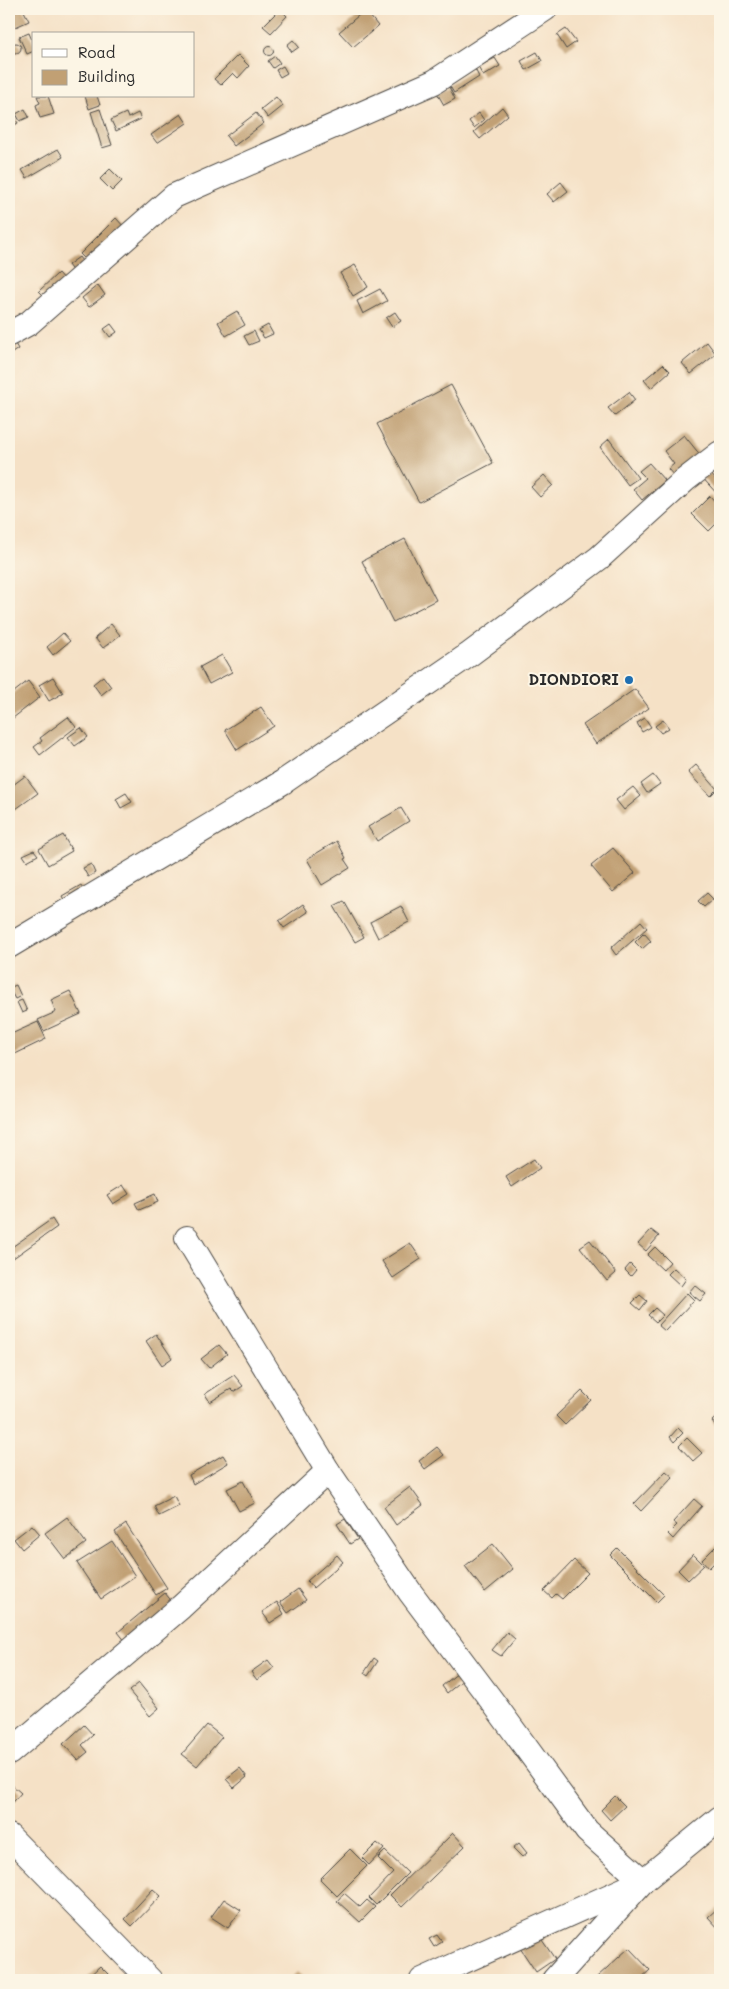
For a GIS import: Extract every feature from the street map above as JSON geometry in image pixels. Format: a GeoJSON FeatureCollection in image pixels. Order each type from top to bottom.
{"type":"FeatureCollection","features":[{"type":"Feature","properties":{"kind":"street"},"geometry":{"type":"LineString","coordinates":[[9,334],[29,323],[174,196],[434,82],[545,9]]}},
{"type":"Feature","properties":{"kind":"street"},"geometry":{"type":"LineString","coordinates":[[9,946],[283,782],[470,654],[599,558],[685,480],[720,453]]}},
{"type":"Feature","properties":{"kind":"street"},"geometry":{"type":"LineString","coordinates":[[188,1238],[328,1472],[410,1592],[587,1831],[643,1881]]}},
{"type":"Feature","properties":{"kind":"street"},"geometry":{"type":"LineString","coordinates":[[9,1753],[181,1607],[328,1472]]}},
{"type":"Feature","properties":{"kind":"street"},"geometry":{"type":"LineString","coordinates":[[554,1980],[643,1881],[720,1818]]}},
{"type":"Feature","properties":{"kind":"street"},"geometry":{"type":"LineString","coordinates":[[9,1836],[150,1980]]}},
{"type":"Feature","properties":{"kind":"street"},"geometry":{"type":"LineString","coordinates":[[422,1980],[643,1881]]}},
{"type":"Feature","properties":{"kind":"building"},"geometry":{"type":"Polygon","coordinates":[[[23,9],[29,21],[11,29],[9,11],[23,9]]]}},
{"type":"Feature","properties":{"kind":"building"},"geometry":{"type":"Polygon","coordinates":[[[280,9],[287,16],[271,33],[263,26],[280,9]]]}},
{"type":"Feature","properties":{"kind":"building"},"geometry":{"type":"Polygon","coordinates":[[[365,10],[378,26],[353,47],[339,32],[365,10]]]}},
{"type":"Feature","properties":{"kind":"building"},"geometry":{"type":"Polygon","coordinates":[[[566,29],[576,42],[566,49],[557,35],[566,29]]]}},
{"type":"Feature","properties":{"kind":"building"},"geometry":{"type":"Polygon","coordinates":[[[29,33],[32,40],[32,52],[27,54],[19,37],[29,33]]]}},
{"type":"Feature","properties":{"kind":"building"},"geometry":{"type":"Polygon","coordinates":[[[293,40],[299,47],[292,52],[287,45],[293,40]]]}},
{"type":"Feature","properties":{"kind":"building"},"geometry":{"type":"Polygon","coordinates":[[[14,43],[18,43],[21,48],[20,52],[14,53],[11,50],[11,46],[14,43]]]}},
{"type":"Feature","properties":{"kind":"building"},"geometry":{"type":"Polygon","coordinates":[[[269,46],[274,51],[269,56],[264,51],[269,46]]]}},
{"type":"Feature","properties":{"kind":"building"},"geometry":{"type":"Polygon","coordinates":[[[537,52],[542,61],[526,70],[521,61],[537,52]]]}},
{"type":"Feature","properties":{"kind":"building"},"geometry":{"type":"Polygon","coordinates":[[[238,55],[249,66],[238,78],[233,73],[221,85],[214,79],[238,55]]]}},
{"type":"Feature","properties":{"kind":"building"},"geometry":{"type":"Polygon","coordinates":[[[275,56],[280,63],[273,68],[268,61],[275,56]]]}},
{"type":"Feature","properties":{"kind":"building"},"geometry":{"type":"Polygon","coordinates":[[[495,58],[500,66],[483,76],[478,67],[495,58]]]}},
{"type":"Feature","properties":{"kind":"building"},"geometry":{"type":"Polygon","coordinates":[[[283,66],[287,73],[280,77],[276,70],[283,66]]]}},
{"type":"Feature","properties":{"kind":"building"},"geometry":{"type":"Polygon","coordinates":[[[475,69],[479,77],[454,93],[449,85],[475,69]]]}},
{"type":"Feature","properties":{"kind":"building"},"geometry":{"type":"Polygon","coordinates":[[[449,87],[455,99],[444,105],[437,93],[449,87]]]}},
{"type":"Feature","properties":{"kind":"building"},"geometry":{"type":"Polygon","coordinates":[[[276,97],[283,106],[268,118],[261,109],[276,97]]]}},
{"type":"Feature","properties":{"kind":"building"},"geometry":{"type":"Polygon","coordinates":[[[38,98],[49,98],[54,114],[40,118],[36,105],[40,103],[38,98]]]}},
{"type":"Feature","properties":{"kind":"building"},"geometry":{"type":"Polygon","coordinates":[[[86,98],[98,98],[100,105],[89,109],[86,98]]]}},
{"type":"Feature","properties":{"kind":"building"},"geometry":{"type":"Polygon","coordinates":[[[502,107],[508,115],[480,139],[474,132],[502,107]]]}},
{"type":"Feature","properties":{"kind":"building"},"geometry":{"type":"Polygon","coordinates":[[[25,109],[29,117],[20,121],[16,114],[25,109]]]}},
{"type":"Feature","properties":{"kind":"building"},"geometry":{"type":"Polygon","coordinates":[[[100,109],[112,145],[102,148],[91,112],[100,109]]]}},
{"type":"Feature","properties":{"kind":"building"},"geometry":{"type":"Polygon","coordinates":[[[126,113],[128,118],[138,113],[141,119],[116,131],[111,120],[126,113]]]}},
{"type":"Feature","properties":{"kind":"building"},"geometry":{"type":"Polygon","coordinates":[[[256,113],[264,123],[234,146],[226,136],[256,113]]]}},
{"type":"Feature","properties":{"kind":"building"},"geometry":{"type":"Polygon","coordinates":[[[479,113],[484,120],[474,128],[469,121],[479,113]]]}},
{"type":"Feature","properties":{"kind":"building"},"geometry":{"type":"Polygon","coordinates":[[[181,114],[187,123],[157,143],[151,135],[181,114]]]}},
{"type":"Feature","properties":{"kind":"building"},"geometry":{"type":"Polygon","coordinates":[[[13,115],[18,123],[9,128],[9,118],[13,115]]]}},
{"type":"Feature","properties":{"kind":"building"},"geometry":{"type":"Polygon","coordinates":[[[58,149],[63,157],[27,178],[22,170],[58,149]]]}},
{"type":"Feature","properties":{"kind":"building"},"geometry":{"type":"Polygon","coordinates":[[[110,169],[122,181],[112,191],[100,179],[110,169]]]}},
{"type":"Feature","properties":{"kind":"building"},"geometry":{"type":"Polygon","coordinates":[[[561,182],[568,191],[554,202],[547,194],[561,182]]]}},
{"type":"Feature","properties":{"kind":"building"},"geometry":{"type":"Polygon","coordinates":[[[116,218],[125,228],[89,263],[80,254],[116,218]]]}},
{"type":"Feature","properties":{"kind":"building"},"geometry":{"type":"Polygon","coordinates":[[[79,257],[85,265],[74,273],[68,265],[79,257]]]}},
{"type":"Feature","properties":{"kind":"building"},"geometry":{"type":"Polygon","coordinates":[[[355,265],[368,287],[353,296],[340,273],[355,265]]]}},
{"type":"Feature","properties":{"kind":"building"},"geometry":{"type":"Polygon","coordinates":[[[58,273],[64,280],[45,297],[39,291],[58,273]]]}},
{"type":"Feature","properties":{"kind":"building"},"geometry":{"type":"Polygon","coordinates":[[[98,285],[105,295],[89,307],[82,298],[98,285]]]}},
{"type":"Feature","properties":{"kind":"building"},"geometry":{"type":"Polygon","coordinates":[[[380,289],[387,301],[363,314],[357,301],[380,289]]]}},
{"type":"Feature","properties":{"kind":"building"},"geometry":{"type":"Polygon","coordinates":[[[237,311],[245,325],[226,336],[218,322],[237,311]]]}},
{"type":"Feature","properties":{"kind":"building"},"geometry":{"type":"Polygon","coordinates":[[[395,312],[401,321],[392,327],[386,318],[395,312]]]}},
{"type":"Feature","properties":{"kind":"building"},"geometry":{"type":"Polygon","coordinates":[[[111,324],[117,332],[110,337],[104,329],[111,324]]]}},
{"type":"Feature","properties":{"kind":"building"},"geometry":{"type":"Polygon","coordinates":[[[268,325],[273,334],[264,338],[259,330],[268,325]]]}},
{"type":"Feature","properties":{"kind":"building"},"geometry":{"type":"Polygon","coordinates":[[[254,331],[259,341],[249,345],[244,336],[254,331]]]}},
{"type":"Feature","properties":{"kind":"building"},"geometry":{"type":"Polygon","coordinates":[[[14,342],[18,349],[9,355],[9,345],[14,342]]]}},
{"type":"Feature","properties":{"kind":"building"},"geometry":{"type":"Polygon","coordinates":[[[707,342],[716,354],[691,374],[682,363],[707,342]]]}},
{"type":"Feature","properties":{"kind":"building"},"geometry":{"type":"Polygon","coordinates":[[[663,364],[670,371],[651,388],[644,380],[663,364]]]}},
{"type":"Feature","properties":{"kind":"building"},"geometry":{"type":"Polygon","coordinates":[[[451,385],[493,463],[419,502],[377,424],[451,385]]]}},
{"type":"Feature","properties":{"kind":"building"},"geometry":{"type":"Polygon","coordinates":[[[629,392],[635,400],[615,416],[608,408],[629,392]]]}},
{"type":"Feature","properties":{"kind":"building"},"geometry":{"type":"Polygon","coordinates":[[[684,435],[701,456],[675,477],[668,469],[674,464],[664,451],[684,435]]]}},
{"type":"Feature","properties":{"kind":"building"},"geometry":{"type":"Polygon","coordinates":[[[609,439],[638,478],[628,485],[600,447],[609,439]]]}},
{"type":"Feature","properties":{"kind":"building"},"geometry":{"type":"Polygon","coordinates":[[[649,463],[665,481],[642,500],[633,489],[646,478],[639,471],[649,463]]]}},
{"type":"Feature","properties":{"kind":"building"},"geometry":{"type":"Polygon","coordinates":[[[705,468],[720,484],[720,497],[699,474],[705,468]]]}},
{"type":"Feature","properties":{"kind":"building"},"geometry":{"type":"Polygon","coordinates":[[[544,475],[553,485],[540,497],[531,487],[544,475]]]}},
{"type":"Feature","properties":{"kind":"building"},"geometry":{"type":"Polygon","coordinates":[[[710,496],[720,507],[720,520],[709,531],[692,514],[710,496]]]}},
{"type":"Feature","properties":{"kind":"building"},"geometry":{"type":"Polygon","coordinates":[[[405,539],[436,600],[393,622],[362,561],[405,539]]]}},
{"type":"Feature","properties":{"kind":"building"},"geometry":{"type":"Polygon","coordinates":[[[111,624],[120,635],[103,648],[95,638],[111,624]]]}},
{"type":"Feature","properties":{"kind":"building"},"geometry":{"type":"Polygon","coordinates":[[[63,633],[70,641],[53,655],[47,647],[63,633]]]}},
{"type":"Feature","properties":{"kind":"building"},"geometry":{"type":"Polygon","coordinates":[[[222,655],[232,672],[209,684],[200,667],[222,655]]]}},
{"type":"Feature","properties":{"kind":"building"},"geometry":{"type":"Polygon","coordinates":[[[103,676],[111,687],[101,695],[93,684],[103,676]]]}},
{"type":"Feature","properties":{"kind":"building"},"geometry":{"type":"Polygon","coordinates":[[[53,677],[63,693],[49,701],[39,685],[53,677]]]}},
{"type":"Feature","properties":{"kind":"building"},"geometry":{"type":"Polygon","coordinates":[[[28,681],[40,697],[13,718],[9,712],[9,696],[28,681]]]}},
{"type":"Feature","properties":{"kind":"building"},"geometry":{"type":"Polygon","coordinates":[[[635,689],[649,708],[596,744],[583,725],[635,689]]]}},
{"type":"Feature","properties":{"kind":"building"},"geometry":{"type":"Polygon","coordinates":[[[261,707],[274,726],[237,750],[225,730],[261,707]]]}},
{"type":"Feature","properties":{"kind":"building"},"geometry":{"type":"Polygon","coordinates":[[[68,717],[76,727],[40,755],[34,747],[42,741],[40,738],[68,717]]]}},
{"type":"Feature","properties":{"kind":"building"},"geometry":{"type":"Polygon","coordinates":[[[645,718],[651,727],[642,732],[637,723],[645,718]]]}},
{"type":"Feature","properties":{"kind":"building"},"geometry":{"type":"Polygon","coordinates":[[[663,720],[669,728],[661,733],[655,726],[663,720]]]}},
{"type":"Feature","properties":{"kind":"building"},"geometry":{"type":"Polygon","coordinates":[[[81,728],[88,737],[75,746],[68,737],[81,728]]]}},
{"type":"Feature","properties":{"kind":"building"},"geometry":{"type":"Polygon","coordinates":[[[696,765],[717,789],[710,796],[688,772],[696,765]]]}},
{"type":"Feature","properties":{"kind":"building"},"geometry":{"type":"Polygon","coordinates":[[[653,775],[660,784],[647,793],[641,784],[653,775]]]}},
{"type":"Feature","properties":{"kind":"building"},"geometry":{"type":"Polygon","coordinates":[[[25,776],[38,793],[9,814],[9,788],[25,776]]]}},
{"type":"Feature","properties":{"kind":"building"},"geometry":{"type":"Polygon","coordinates":[[[633,787],[641,796],[624,810],[616,800],[633,787]]]}},
{"type":"Feature","properties":{"kind":"building"},"geometry":{"type":"Polygon","coordinates":[[[126,793],[132,802],[121,808],[116,799],[126,793]]]}},
{"type":"Feature","properties":{"kind":"building"},"geometry":{"type":"Polygon","coordinates":[[[401,808],[409,821],[377,841],[368,827],[401,808]]]}},
{"type":"Feature","properties":{"kind":"building"},"geometry":{"type":"Polygon","coordinates":[[[63,835],[72,851],[48,865],[39,849],[63,835]]]}},
{"type":"Feature","properties":{"kind":"building"},"geometry":{"type":"Polygon","coordinates":[[[337,841],[346,858],[344,859],[350,868],[322,885],[307,859],[337,841]]]}},
{"type":"Feature","properties":{"kind":"building"},"geometry":{"type":"Polygon","coordinates":[[[613,848],[635,873],[613,892],[591,866],[613,848]]]}},
{"type":"Feature","properties":{"kind":"building"},"geometry":{"type":"Polygon","coordinates":[[[34,850],[38,855],[27,861],[23,855],[34,850]]]}},
{"type":"Feature","properties":{"kind":"building"},"geometry":{"type":"Polygon","coordinates":[[[91,864],[95,873],[88,877],[83,868],[91,864]]]}},
{"type":"Feature","properties":{"kind":"building"},"geometry":{"type":"Polygon","coordinates":[[[81,885],[86,893],[67,905],[62,896],[81,885]]]}},
{"type":"Feature","properties":{"kind":"building"},"geometry":{"type":"Polygon","coordinates":[[[707,893],[713,899],[704,907],[698,901],[707,893]]]}},
{"type":"Feature","properties":{"kind":"building"},"geometry":{"type":"Polygon","coordinates":[[[344,901],[364,937],[355,942],[334,906],[344,901]]]}},
{"type":"Feature","properties":{"kind":"building"},"geometry":{"type":"Polygon","coordinates":[[[303,904],[308,912],[284,928],[279,921],[303,904]]]}},
{"type":"Feature","properties":{"kind":"building"},"geometry":{"type":"Polygon","coordinates":[[[401,906],[409,922],[378,938],[370,922],[401,906]]]}},
{"type":"Feature","properties":{"kind":"building"},"geometry":{"type":"Polygon","coordinates":[[[641,921],[647,928],[616,955],[611,948],[641,921]]]}},
{"type":"Feature","properties":{"kind":"building"},"geometry":{"type":"Polygon","coordinates":[[[644,933],[651,941],[642,949],[635,942],[644,933]]]}},
{"type":"Feature","properties":{"kind":"building"},"geometry":{"type":"Polygon","coordinates":[[[16,985],[21,996],[15,999],[9,988],[16,985]]]}},
{"type":"Feature","properties":{"kind":"building"},"geometry":{"type":"Polygon","coordinates":[[[70,991],[81,1014],[44,1031],[38,1020],[56,1012],[51,1000],[70,991]]]}},
{"type":"Feature","properties":{"kind":"building"},"geometry":{"type":"Polygon","coordinates":[[[22,1000],[27,1011],[22,1013],[17,1002],[22,1000]]]}},
{"type":"Feature","properties":{"kind":"building"},"geometry":{"type":"Polygon","coordinates":[[[38,1022],[46,1039],[9,1057],[9,1035],[38,1022]]]}},
{"type":"Feature","properties":{"kind":"building"},"geometry":{"type":"Polygon","coordinates":[[[534,1159],[540,1168],[512,1187],[506,1177],[534,1159]]]}},
{"type":"Feature","properties":{"kind":"building"},"geometry":{"type":"Polygon","coordinates":[[[123,1185],[129,1194],[113,1204],[107,1195],[123,1185]]]}},
{"type":"Feature","properties":{"kind":"building"},"geometry":{"type":"Polygon","coordinates":[[[155,1194],[158,1202],[139,1210],[135,1203],[155,1194]]]}},
{"type":"Feature","properties":{"kind":"building"},"geometry":{"type":"Polygon","coordinates":[[[52,1219],[57,1227],[9,1261],[9,1249],[52,1219]]]}},
{"type":"Feature","properties":{"kind":"building"},"geometry":{"type":"Polygon","coordinates":[[[651,1230],[659,1236],[646,1251],[638,1244],[651,1230]]]}},
{"type":"Feature","properties":{"kind":"building"},"geometry":{"type":"Polygon","coordinates":[[[590,1240],[616,1273],[607,1281],[580,1247],[590,1240]]]}},
{"type":"Feature","properties":{"kind":"building"},"geometry":{"type":"Polygon","coordinates":[[[410,1243],[421,1259],[393,1278],[382,1261],[410,1243]]]}},
{"type":"Feature","properties":{"kind":"building"},"geometry":{"type":"Polygon","coordinates":[[[655,1247],[670,1262],[663,1270],[647,1255],[655,1247]]]}},
{"type":"Feature","properties":{"kind":"building"},"geometry":{"type":"Polygon","coordinates":[[[630,1264],[636,1270],[631,1276],[625,1270],[630,1264]]]}},
{"type":"Feature","properties":{"kind":"building"},"geometry":{"type":"Polygon","coordinates":[[[674,1268],[686,1279],[681,1286],[668,1274],[674,1268]]]}},
{"type":"Feature","properties":{"kind":"building"},"geometry":{"type":"Polygon","coordinates":[[[695,1285],[706,1294],[700,1301],[689,1292],[695,1285]]]}},
{"type":"Feature","properties":{"kind":"building"},"geometry":{"type":"Polygon","coordinates":[[[687,1293],[694,1300],[665,1331],[658,1325],[687,1293]]]}},
{"type":"Feature","properties":{"kind":"building"},"geometry":{"type":"Polygon","coordinates":[[[640,1295],[647,1301],[640,1310],[632,1303],[640,1295]]]}},
{"type":"Feature","properties":{"kind":"building"},"geometry":{"type":"Polygon","coordinates":[[[655,1308],[663,1315],[656,1322],[648,1315],[655,1308]]]}},
{"type":"Feature","properties":{"kind":"building"},"geometry":{"type":"Polygon","coordinates":[[[156,1334],[172,1358],[162,1365],[146,1341],[156,1334]]]}},
{"type":"Feature","properties":{"kind":"building"},"geometry":{"type":"Polygon","coordinates":[[[219,1345],[227,1354],[209,1368],[201,1359],[219,1345]]]}},
{"type":"Feature","properties":{"kind":"building"},"geometry":{"type":"Polygon","coordinates":[[[234,1375],[243,1386],[234,1392],[231,1389],[210,1402],[205,1394],[234,1375]]]}},
{"type":"Feature","properties":{"kind":"building"},"geometry":{"type":"Polygon","coordinates":[[[582,1391],[591,1400],[565,1425],[556,1416],[582,1391]]]}},
{"type":"Feature","properties":{"kind":"building"},"geometry":{"type":"Polygon","coordinates":[[[720,1414],[720,1431],[712,1421],[720,1414]]]}},
{"type":"Feature","properties":{"kind":"building"},"geometry":{"type":"Polygon","coordinates":[[[678,1428],[683,1433],[674,1442],[670,1437],[678,1428]]]}},
{"type":"Feature","properties":{"kind":"building"},"geometry":{"type":"Polygon","coordinates":[[[687,1438],[702,1453],[693,1461],[679,1446],[687,1438]]]}},
{"type":"Feature","properties":{"kind":"building"},"geometry":{"type":"Polygon","coordinates":[[[437,1447],[444,1455],[425,1469],[419,1461],[437,1447]]]}},
{"type":"Feature","properties":{"kind":"building"},"geometry":{"type":"Polygon","coordinates":[[[223,1455],[228,1463],[193,1484],[189,1475],[223,1455]]]}},
{"type":"Feature","properties":{"kind":"building"},"geometry":{"type":"Polygon","coordinates":[[[666,1471],[673,1477],[641,1511],[634,1504],[666,1471]]]}},
{"type":"Feature","properties":{"kind":"building"},"geometry":{"type":"Polygon","coordinates":[[[243,1481],[255,1503],[239,1511],[227,1489],[243,1481]]]}},
{"type":"Feature","properties":{"kind":"building"},"geometry":{"type":"Polygon","coordinates":[[[410,1487],[423,1505],[396,1525],[384,1507],[410,1487]]]}},
{"type":"Feature","properties":{"kind":"building"},"geometry":{"type":"Polygon","coordinates":[[[174,1496],[179,1506],[159,1516],[154,1506],[174,1496]]]}},
{"type":"Feature","properties":{"kind":"building"},"geometry":{"type":"Polygon","coordinates":[[[694,1499],[702,1506],[673,1539],[668,1534],[677,1525],[673,1522],[694,1499]]]}},
{"type":"Feature","properties":{"kind":"building"},"geometry":{"type":"Polygon","coordinates":[[[67,1517],[86,1543],[65,1559],[45,1533],[67,1517]]]}},
{"type":"Feature","properties":{"kind":"building"},"geometry":{"type":"Polygon","coordinates":[[[345,1519],[358,1539],[350,1544],[337,1524],[345,1519]]]}},
{"type":"Feature","properties":{"kind":"building"},"geometry":{"type":"Polygon","coordinates":[[[126,1524],[167,1588],[156,1595],[115,1532],[126,1524]]]}},
{"type":"Feature","properties":{"kind":"building"},"geometry":{"type":"Polygon","coordinates":[[[32,1525],[40,1534],[22,1549],[14,1539],[32,1525]]]}},
{"type":"Feature","properties":{"kind":"building"},"geometry":{"type":"Polygon","coordinates":[[[112,1541],[135,1576],[101,1599],[77,1563],[112,1541]]]}},
{"type":"Feature","properties":{"kind":"building"},"geometry":{"type":"Polygon","coordinates":[[[720,1542],[720,1557],[709,1568],[702,1560],[720,1542]]]}},
{"type":"Feature","properties":{"kind":"building"},"geometry":{"type":"Polygon","coordinates":[[[493,1544],[513,1569],[485,1592],[465,1566],[493,1544]]]}},
{"type":"Feature","properties":{"kind":"building"},"geometry":{"type":"Polygon","coordinates":[[[617,1548],[664,1595],[657,1602],[610,1555],[617,1548]]]}},
{"type":"Feature","properties":{"kind":"building"},"geometry":{"type":"Polygon","coordinates":[[[693,1554],[704,1565],[688,1580],[678,1570],[693,1554]]]}},
{"type":"Feature","properties":{"kind":"building"},"geometry":{"type":"Polygon","coordinates":[[[337,1555],[343,1562],[313,1588],[307,1581],[337,1555]]]}},
{"type":"Feature","properties":{"kind":"building"},"geometry":{"type":"Polygon","coordinates":[[[574,1560],[588,1573],[562,1599],[556,1594],[552,1598],[544,1591],[574,1560]]]}},
{"type":"Feature","properties":{"kind":"building"},"geometry":{"type":"Polygon","coordinates":[[[298,1589],[306,1600],[288,1613],[280,1602],[298,1589]]]}},
{"type":"Feature","properties":{"kind":"building"},"geometry":{"type":"Polygon","coordinates":[[[165,1593],[173,1603],[126,1642],[118,1632],[165,1593]]]}},
{"type":"Feature","properties":{"kind":"building"},"geometry":{"type":"Polygon","coordinates":[[[277,1602],[284,1614],[270,1623],[262,1612],[277,1602]]]}},
{"type":"Feature","properties":{"kind":"building"},"geometry":{"type":"Polygon","coordinates":[[[507,1632],[515,1639],[501,1656],[492,1650],[507,1632]]]}},
{"type":"Feature","properties":{"kind":"building"},"geometry":{"type":"Polygon","coordinates":[[[374,1658],[378,1661],[368,1676],[364,1673],[374,1658]]]}},
{"type":"Feature","properties":{"kind":"building"},"geometry":{"type":"Polygon","coordinates":[[[268,1660],[274,1668],[257,1680],[251,1672],[268,1660]]]}},
{"type":"Feature","properties":{"kind":"building"},"geometry":{"type":"Polygon","coordinates":[[[459,1672],[464,1679],[447,1693],[442,1686],[459,1672]]]}},
{"type":"Feature","properties":{"kind":"building"},"geometry":{"type":"Polygon","coordinates":[[[139,1683],[159,1708],[150,1716],[129,1691],[139,1683]]]}},
{"type":"Feature","properties":{"kind":"building"},"geometry":{"type":"Polygon","coordinates":[[[84,1725],[93,1735],[82,1745],[88,1752],[78,1760],[63,1744],[84,1725]]]}},
{"type":"Feature","properties":{"kind":"building"},"geometry":{"type":"Polygon","coordinates":[[[207,1725],[222,1737],[197,1766],[182,1754],[207,1725]]]}},
{"type":"Feature","properties":{"kind":"building"},"geometry":{"type":"Polygon","coordinates":[[[240,1768],[247,1777],[234,1788],[226,1779],[240,1768]]]}},
{"type":"Feature","properties":{"kind":"building"},"geometry":{"type":"Polygon","coordinates":[[[12,1785],[21,1793],[9,1807],[9,1789],[12,1785]]]}},
{"type":"Feature","properties":{"kind":"building"},"geometry":{"type":"Polygon","coordinates":[[[615,1796],[625,1806],[610,1820],[601,1810],[615,1796]]]}},
{"type":"Feature","properties":{"kind":"building"},"geometry":{"type":"Polygon","coordinates":[[[453,1833],[465,1846],[402,1907],[390,1895],[453,1833]]]}},
{"type":"Feature","properties":{"kind":"building"},"geometry":{"type":"Polygon","coordinates":[[[377,1843],[384,1849],[369,1865],[362,1858],[377,1843]]]}},
{"type":"Feature","properties":{"kind":"building"},"geometry":{"type":"Polygon","coordinates":[[[519,1843],[527,1853],[522,1857],[513,1848],[519,1843]]]}},
{"type":"Feature","properties":{"kind":"building"},"geometry":{"type":"Polygon","coordinates":[[[350,1849],[367,1866],[337,1896],[320,1879],[350,1849]]]}},
{"type":"Feature","properties":{"kind":"building"},"geometry":{"type":"Polygon","coordinates":[[[385,1851],[408,1873],[376,1905],[369,1898],[393,1873],[378,1858],[385,1851]]]}},
{"type":"Feature","properties":{"kind":"building"},"geometry":{"type":"Polygon","coordinates":[[[153,1889],[161,1896],[132,1926],[125,1919],[153,1889]]]}},
{"type":"Feature","properties":{"kind":"building"},"geometry":{"type":"Polygon","coordinates":[[[344,1893],[360,1907],[367,1900],[375,1907],[360,1922],[337,1901],[344,1893]]]}},
{"type":"Feature","properties":{"kind":"building"},"geometry":{"type":"Polygon","coordinates":[[[224,1899],[241,1910],[228,1928],[211,1917],[224,1899]]]}},
{"type":"Feature","properties":{"kind":"building"},"geometry":{"type":"Polygon","coordinates":[[[720,1906],[720,1930],[708,1917],[720,1906]]]}},
{"type":"Feature","properties":{"kind":"building"},"geometry":{"type":"Polygon","coordinates":[[[437,1935],[442,1942],[434,1947],[429,1939],[437,1935]]]}},
{"type":"Feature","properties":{"kind":"building"},"geometry":{"type":"Polygon","coordinates":[[[548,1936],[542,1940],[555,1959],[536,1972],[516,1942],[548,1936]]]}},
{"type":"Feature","properties":{"kind":"building"},"geometry":{"type":"Polygon","coordinates":[[[629,1948],[650,1970],[639,1980],[600,1980],[597,1977],[629,1948]]]}},
{"type":"Feature","properties":{"kind":"building"},"geometry":{"type":"Polygon","coordinates":[[[100,1966],[112,1978],[109,1980],[85,1980],[100,1966]]]}},
{"type":"Feature","properties":{"kind":"building"},"geometry":{"type":"Polygon","coordinates":[[[297,1972],[306,1980],[289,1980],[297,1972]]]}},
{"type":"Feature","properties":{"kind":"place","name":"DIONDIORI"},"geometry":{"type":"Point","coordinates":[629,680]}}]}
